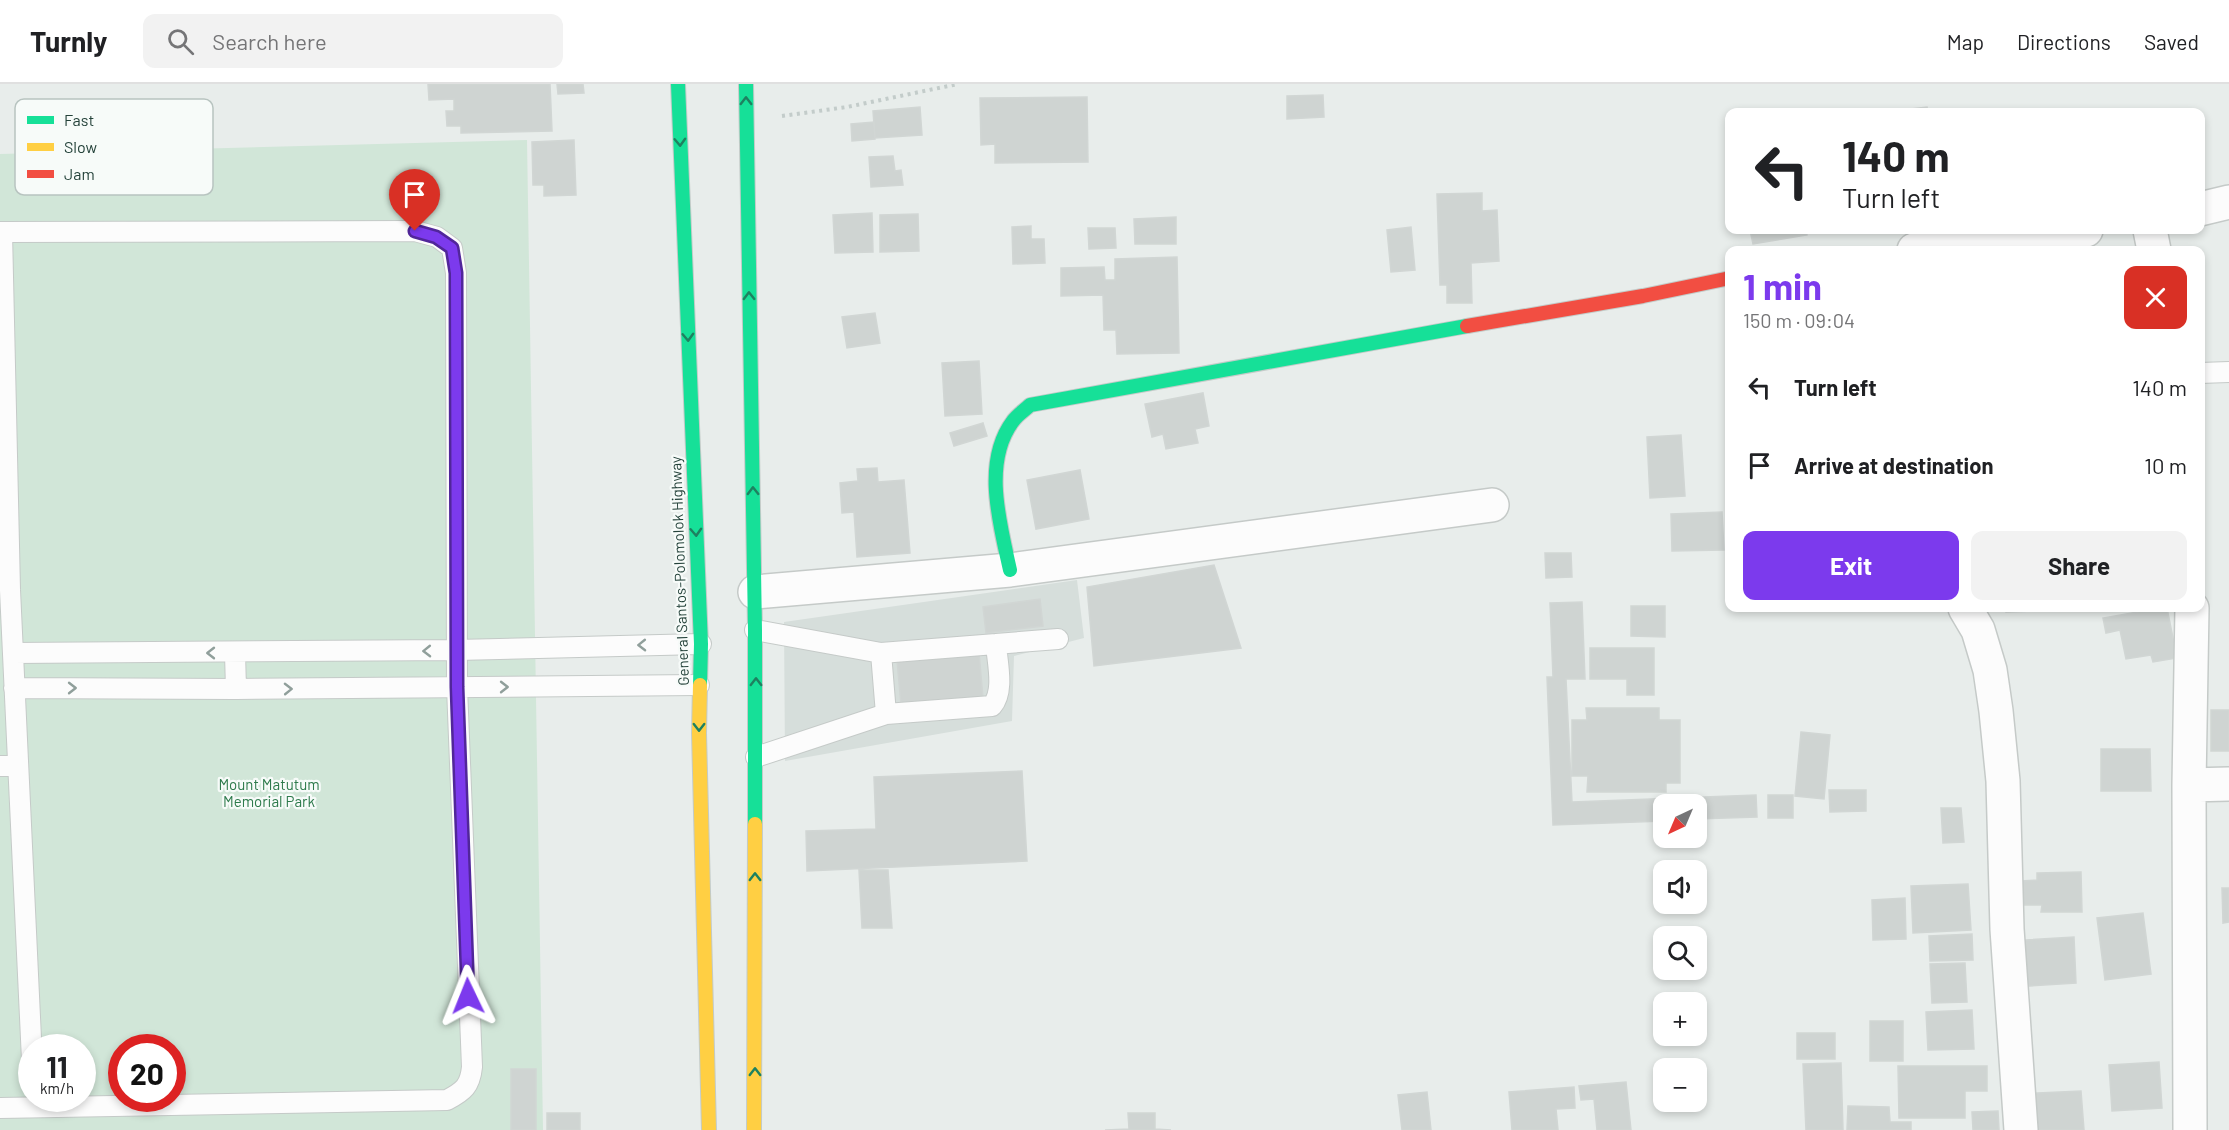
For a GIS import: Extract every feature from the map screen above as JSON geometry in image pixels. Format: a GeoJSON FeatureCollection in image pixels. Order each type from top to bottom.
{"type":"FeatureCollection","features":[{"type":"Feature","properties":{"kind":"main road","name":"General Santos-Polomolok Highway"},"geometry":{"type":"LineString","coordinates":[[678,84],[701,644],[699,685],[709,1130]]}},
{"type":"Feature","properties":{"kind":"main road"},"geometry":{"type":"LineString","coordinates":[[746,84],[755,592],[754,1130]]}},
{"type":"Feature","properties":{"kind":"main road"},"geometry":{"type":"LineString","coordinates":[[1010,570],[996,502],[997,463],[1010,425],[1030,405],[1643,296],[1725,279]]}},
{"type":"Feature","properties":{"kind":"street"},"geometry":{"type":"LineString","coordinates":[[2205,208],[2229,202]]}},
{"type":"Feature","properties":{"kind":"street"},"geometry":{"type":"LineString","coordinates":[[1948,246],[2052,234]]}},
{"type":"Feature","properties":{"kind":"street"},"geometry":{"type":"LineString","coordinates":[[755,592],[1010,570],[1492,505]]}},
{"type":"Feature","properties":{"kind":"street"},"geometry":{"type":"LineString","coordinates":[[1967,612],[1978,630],[1990,670],[1996,711],[2003,781],[2007,929],[2020,1130]]}},
{"type":"Feature","properties":{"kind":"street"},"geometry":{"type":"LineString","coordinates":[[2190,1130],[2189,785],[2192,612]]}},
{"type":"Feature","properties":{"kind":"street"},"geometry":{"type":"LineString","coordinates":[[2189,785],[2229,784]]}},
{"type":"Feature","properties":{"kind":"lane"},"geometry":{"type":"LineString","coordinates":[[30,1034],[9,766],[14,688],[13,653],[5,590],[1,232],[415,231],[436,237],[452,248],[456,273],[456,650],[472,1067],[468,1086],[447,1100],[96,1102]]}},
{"type":"Feature","properties":{"kind":"lane"},"geometry":{"type":"LineString","coordinates":[[2205,372],[2229,372]]}},
{"type":"Feature","properties":{"kind":"lane"},"geometry":{"type":"LineString","coordinates":[[755,630],[881,653],[939,652],[1058,639]]}},
{"type":"Feature","properties":{"kind":"lane"},"geometry":{"type":"LineString","coordinates":[[13,653],[235,653],[701,644]]}},
{"type":"Feature","properties":{"kind":"lane"},"geometry":{"type":"LineString","coordinates":[[756,757],[886,714],[943,705],[992,706],[999,689],[996,644]]}},
{"type":"Feature","properties":{"kind":"lane"},"geometry":{"type":"LineString","coordinates":[[235,653],[236,689]]}},
{"type":"Feature","properties":{"kind":"lane"},"geometry":{"type":"LineString","coordinates":[[881,653],[886,714]]}},
{"type":"Feature","properties":{"kind":"lane"},"geometry":{"type":"LineString","coordinates":[[14,688],[236,689],[699,685]]}},
{"type":"Feature","properties":{"kind":"lane"},"geometry":{"type":"LineString","coordinates":[[0,1108],[18,1105]]}},
{"type":"Feature","properties":{"kind":"path"},"geometry":{"type":"LineString","coordinates":[[746,121],[847,107],[958,84]]}},
{"type":"Feature","properties":{"kind":"shaded area"},"geometry":{"type":"Polygon","coordinates":[[[1077,580],[1084,638],[1014,656],[1012,721],[785,761],[784,622],[1077,580]]]}},
{"type":"Feature","properties":{"kind":"green space","name":"Mount Matutum Memorial Park"},"geometry":{"type":"Polygon","coordinates":[[[527,140],[543,1130],[0,1130],[0,154],[15,154],[15,195],[213,195],[213,148],[527,140]]]}},
{"type":"Feature","properties":{"kind":"building"},"geometry":{"type":"Polygon","coordinates":[[[428,84],[550,84],[552,131],[461,133],[461,126],[447,126],[446,111],[454,111],[454,99],[429,100],[428,84]]]}},
{"type":"Feature","properties":{"kind":"building"},"geometry":{"type":"Polygon","coordinates":[[[557,84],[583,84],[584,93],[558,94],[557,84]]]}},
{"type":"Feature","properties":{"kind":"building"},"geometry":{"type":"Polygon","coordinates":[[[1323,95],[1324,117],[1287,119],[1287,96],[1323,95]]]}},
{"type":"Feature","properties":{"kind":"building"},"geometry":{"type":"Polygon","coordinates":[[[1087,97],[1088,162],[995,163],[995,144],[981,145],[980,98],[1087,97]]]}},
{"type":"Feature","properties":{"kind":"building"},"geometry":{"type":"Polygon","coordinates":[[[920,107],[922,135],[875,138],[873,111],[920,107]]]}},
{"type":"Feature","properties":{"kind":"building"},"geometry":{"type":"Polygon","coordinates":[[[874,122],[875,139],[852,141],[851,124],[874,122]]]}},
{"type":"Feature","properties":{"kind":"building"},"geometry":{"type":"Polygon","coordinates":[[[574,140],[576,195],[544,196],[544,185],[533,185],[532,142],[574,140]]]}},
{"type":"Feature","properties":{"kind":"building"},"geometry":{"type":"Polygon","coordinates":[[[893,156],[895,171],[901,170],[903,185],[871,187],[869,157],[893,156]]]}},
{"type":"Feature","properties":{"kind":"building"},"geometry":{"type":"Polygon","coordinates":[[[1482,193],[1482,211],[1497,210],[1499,261],[1471,263],[1472,303],[1447,303],[1447,285],[1440,285],[1437,194],[1482,193]]]}},
{"type":"Feature","properties":{"kind":"building"},"geometry":{"type":"Polygon","coordinates":[[[872,213],[873,252],[835,253],[833,215],[872,213]]]}},
{"type":"Feature","properties":{"kind":"building"},"geometry":{"type":"Polygon","coordinates":[[[918,214],[919,251],[880,252],[880,215],[918,214]]]}},
{"type":"Feature","properties":{"kind":"building"},"geometry":{"type":"Polygon","coordinates":[[[1176,217],[1176,244],[1135,244],[1134,219],[1176,217]]]}},
{"type":"Feature","properties":{"kind":"building"},"geometry":{"type":"Polygon","coordinates":[[[1031,226],[1031,239],[1044,239],[1045,263],[1013,264],[1012,227],[1031,226]]]}},
{"type":"Feature","properties":{"kind":"building"},"geometry":{"type":"Polygon","coordinates":[[[1411,227],[1415,270],[1391,272],[1387,230],[1411,227]]]}},
{"type":"Feature","properties":{"kind":"building"},"geometry":{"type":"Polygon","coordinates":[[[1088,228],[1115,228],[1116,248],[1089,249],[1088,228]]]}},
{"type":"Feature","properties":{"kind":"building"},"geometry":{"type":"Polygon","coordinates":[[[1751,234],[1807,235],[1753,244],[1751,234]]]}},
{"type":"Feature","properties":{"kind":"building"},"geometry":{"type":"Polygon","coordinates":[[[1177,257],[1179,353],[1117,354],[1116,330],[1104,330],[1103,295],[1061,296],[1061,268],[1104,267],[1105,280],[1115,280],[1115,259],[1177,257]]]}},
{"type":"Feature","properties":{"kind":"building"},"geometry":{"type":"Polygon","coordinates":[[[875,313],[880,343],[847,348],[842,317],[875,313]]]}},
{"type":"Feature","properties":{"kind":"building"},"geometry":{"type":"Polygon","coordinates":[[[979,361],[982,414],[945,416],[942,363],[979,361]]]}},
{"type":"Feature","properties":{"kind":"building"},"geometry":{"type":"Polygon","coordinates":[[[1203,393],[1209,426],[1195,429],[1198,443],[1166,449],[1163,434],[1152,437],[1145,404],[1203,393]]]}},
{"type":"Feature","properties":{"kind":"building"},"geometry":{"type":"Polygon","coordinates":[[[983,423],[987,436],[954,446],[950,433],[983,423]]]}},
{"type":"Feature","properties":{"kind":"building"},"geometry":{"type":"Polygon","coordinates":[[[1681,435],[1685,496],[1650,498],[1647,437],[1681,435]]]}},
{"type":"Feature","properties":{"kind":"building"},"geometry":{"type":"Polygon","coordinates":[[[877,468],[878,482],[904,480],[910,553],[857,557],[854,512],[842,513],[840,483],[858,481],[857,469],[877,468]]]}},
{"type":"Feature","properties":{"kind":"building"},"geometry":{"type":"Polygon","coordinates":[[[1080,470],[1089,519],[1036,529],[1027,480],[1080,470]]]}},
{"type":"Feature","properties":{"kind":"building"},"geometry":{"type":"Polygon","coordinates":[[[1722,512],[1724,550],[1672,551],[1671,514],[1722,512]]]}},
{"type":"Feature","properties":{"kind":"building"},"geometry":{"type":"Polygon","coordinates":[[[1545,553],[1571,553],[1572,577],[1546,578],[1545,553]]]}},
{"type":"Feature","properties":{"kind":"building"},"geometry":{"type":"Polygon","coordinates":[[[1214,565],[1241,648],[1094,666],[1087,587],[1214,565]]]}},
{"type":"Feature","properties":{"kind":"building"},"geometry":{"type":"Polygon","coordinates":[[[1040,599],[1043,626],[986,633],[983,607],[1040,599]]]}},
{"type":"Feature","properties":{"kind":"building"},"geometry":{"type":"Polygon","coordinates":[[[1582,602],[1585,679],[1566,679],[1572,802],[1653,799],[1653,821],[1553,825],[1547,677],[1553,677],[1550,603],[1582,602]]]}},
{"type":"Feature","properties":{"kind":"building"},"geometry":{"type":"Polygon","coordinates":[[[1631,606],[1665,606],[1665,637],[1631,636],[1631,606]]]}},
{"type":"Feature","properties":{"kind":"building"},"geometry":{"type":"Polygon","coordinates":[[[2137,612],[2168,612],[2177,658],[2153,662],[2151,655],[2126,659],[2120,630],[2106,633],[2103,618],[2137,612]]]}},
{"type":"Feature","properties":{"kind":"building"},"geometry":{"type":"Polygon","coordinates":[[[1590,648],[1654,648],[1654,695],[1627,695],[1627,679],[1590,679],[1590,648]]]}},
{"type":"Feature","properties":{"kind":"building"},"geometry":{"type":"Polygon","coordinates":[[[979,653],[983,698],[901,704],[897,660],[979,653]]]}},
{"type":"Feature","properties":{"kind":"building"},"geometry":{"type":"Polygon","coordinates":[[[1586,708],[1659,708],[1659,720],[1680,720],[1680,783],[1666,783],[1666,792],[1587,792],[1588,776],[1572,776],[1572,720],[1587,720],[1586,708]]]}},
{"type":"Feature","properties":{"kind":"building"},"geometry":{"type":"Polygon","coordinates":[[[2211,710],[2229,710],[2229,751],[2211,751],[2211,710]]]}},
{"type":"Feature","properties":{"kind":"building"},"geometry":{"type":"Polygon","coordinates":[[[1801,732],[1830,735],[1824,799],[1795,796],[1801,732]]]}},
{"type":"Feature","properties":{"kind":"building"},"geometry":{"type":"Polygon","coordinates":[[[2101,749],[2150,749],[2151,791],[2101,791],[2101,749]]]}},
{"type":"Feature","properties":{"kind":"building"},"geometry":{"type":"Polygon","coordinates":[[[1022,771],[1027,861],[807,871],[806,831],[876,829],[874,777],[1022,771]]]}},
{"type":"Feature","properties":{"kind":"building"},"geometry":{"type":"Polygon","coordinates":[[[1829,790],[1866,790],[1866,811],[1830,812],[1829,790]]]}},
{"type":"Feature","properties":{"kind":"building"},"geometry":{"type":"Polygon","coordinates":[[[1756,795],[1757,817],[1707,819],[1707,797],[1756,795]]]}},
{"type":"Feature","properties":{"kind":"building"},"geometry":{"type":"Polygon","coordinates":[[[1768,795],[1793,795],[1793,818],[1768,818],[1768,795]]]}},
{"type":"Feature","properties":{"kind":"building"},"geometry":{"type":"Polygon","coordinates":[[[1941,808],[1961,808],[1964,842],[1943,843],[1941,808]]]}},
{"type":"Feature","properties":{"kind":"building"},"geometry":{"type":"Polygon","coordinates":[[[859,870],[888,870],[892,928],[862,928],[859,870]]]}},
{"type":"Feature","properties":{"kind":"building"},"geometry":{"type":"Polygon","coordinates":[[[2081,872],[2082,912],[2041,912],[2042,905],[2022,905],[2021,881],[2037,880],[2037,873],[2081,872]]]}},
{"type":"Feature","properties":{"kind":"building"},"geometry":{"type":"Polygon","coordinates":[[[1968,884],[1971,930],[1913,933],[1911,886],[1968,884]]]}},
{"type":"Feature","properties":{"kind":"building"},"geometry":{"type":"Polygon","coordinates":[[[2222,888],[2229,888],[2229,922],[2223,923],[2222,888]]]}},
{"type":"Feature","properties":{"kind":"building"},"geometry":{"type":"Polygon","coordinates":[[[1905,898],[1906,939],[1873,940],[1872,900],[1905,898]]]}},
{"type":"Feature","properties":{"kind":"building"},"geometry":{"type":"Polygon","coordinates":[[[2143,913],[2151,974],[2105,980],[2097,918],[2143,913]]]}},
{"type":"Feature","properties":{"kind":"building"},"geometry":{"type":"Polygon","coordinates":[[[1972,934],[1973,960],[1930,961],[1929,936],[1972,934]]]}},
{"type":"Feature","properties":{"kind":"building"},"geometry":{"type":"Polygon","coordinates":[[[2074,937],[2076,983],[2014,987],[2010,941],[2074,937]]]}},
{"type":"Feature","properties":{"kind":"building"},"geometry":{"type":"Polygon","coordinates":[[[1965,963],[1967,1002],[1932,1003],[1930,964],[1965,963]]]}},
{"type":"Feature","properties":{"kind":"building"},"geometry":{"type":"Polygon","coordinates":[[[1972,1010],[1974,1049],[1928,1050],[1926,1012],[1972,1010]]]}},
{"type":"Feature","properties":{"kind":"building"},"geometry":{"type":"Polygon","coordinates":[[[1870,1021],[1903,1021],[1903,1061],[1870,1061],[1870,1021]]]}},
{"type":"Feature","properties":{"kind":"building"},"geometry":{"type":"Polygon","coordinates":[[[1797,1033],[1835,1033],[1835,1059],[1797,1059],[1797,1033]]]}},
{"type":"Feature","properties":{"kind":"building"},"geometry":{"type":"Polygon","coordinates":[[[2159,1062],[2162,1108],[2112,1111],[2109,1065],[2159,1062]]]}},
{"type":"Feature","properties":{"kind":"building"},"geometry":{"type":"Polygon","coordinates":[[[1841,1063],[1843,1130],[1806,1130],[1803,1064],[1841,1063]]]}},
{"type":"Feature","properties":{"kind":"building"},"geometry":{"type":"Polygon","coordinates":[[[1898,1066],[1987,1066],[1987,1091],[1965,1091],[1965,1118],[1899,1118],[1898,1066]]]}},
{"type":"Feature","properties":{"kind":"building"},"geometry":{"type":"Polygon","coordinates":[[[511,1069],[536,1069],[536,1130],[511,1130],[511,1069]]]}},
{"type":"Feature","properties":{"kind":"building"},"geometry":{"type":"Polygon","coordinates":[[[1626,1082],[1631,1130],[1597,1130],[1594,1099],[1581,1100],[1579,1086],[1626,1082]]]}},
{"type":"Feature","properties":{"kind":"building"},"geometry":{"type":"Polygon","coordinates":[[[1574,1087],[1575,1108],[1556,1109],[1558,1130],[1512,1130],[1509,1092],[1574,1087]]]}},
{"type":"Feature","properties":{"kind":"building"},"geometry":{"type":"Polygon","coordinates":[[[2081,1091],[2084,1130],[2021,1130],[2019,1094],[2081,1091]]]}},
{"type":"Feature","properties":{"kind":"building"},"geometry":{"type":"Polygon","coordinates":[[[1427,1092],[1431,1130],[1402,1130],[1398,1095],[1427,1092]]]}},
{"type":"Feature","properties":{"kind":"building"},"geometry":{"type":"Polygon","coordinates":[[[1848,1106],[1889,1107],[1890,1122],[1911,1122],[1911,1130],[1847,1130],[1848,1106]]]}},
{"type":"Feature","properties":{"kind":"building"},"geometry":{"type":"Polygon","coordinates":[[[1998,1111],[1999,1130],[1973,1130],[1972,1112],[1998,1111]]]}},
{"type":"Feature","properties":{"kind":"building"},"geometry":{"type":"Polygon","coordinates":[[[547,1113],[580,1113],[580,1130],[547,1130],[547,1113]]]}},
{"type":"Feature","properties":{"kind":"building"},"geometry":{"type":"Polygon","coordinates":[[[1128,1113],[1155,1113],[1155,1129],[1171,1130],[1105,1130],[1129,1129],[1128,1113]]]}},
{"type":"Feature","properties":{"kind":"traffic: fast"},"geometry":{"type":"LineString","coordinates":[[678,84],[701,644],[700,685]]}},
{"type":"Feature","properties":{"kind":"traffic: fast"},"geometry":{"type":"LineString","coordinates":[[746,84],[755,630],[755,824]]}},
{"type":"Feature","properties":{"kind":"traffic: fast"},"geometry":{"type":"LineString","coordinates":[[1010,570],[996,494],[998,455],[1013,421],[1030,405],[1467,326]]}},
{"type":"Feature","properties":{"kind":"traffic: slow"},"geometry":{"type":"LineString","coordinates":[[700,685],[699,733],[709,1130]]}},
{"type":"Feature","properties":{"kind":"traffic: slow"},"geometry":{"type":"LineString","coordinates":[[754,1130],[755,824]]}},
{"type":"Feature","properties":{"kind":"traffic: jam"},"geometry":{"type":"LineString","coordinates":[[1467,326],[1643,296],[1725,279]]}},
{"type":"Feature","properties":{"kind":"route"},"geometry":{"type":"LineString","coordinates":[[415,231],[436,237],[452,248],[456,273],[456,627],[468,996]]}}]}
